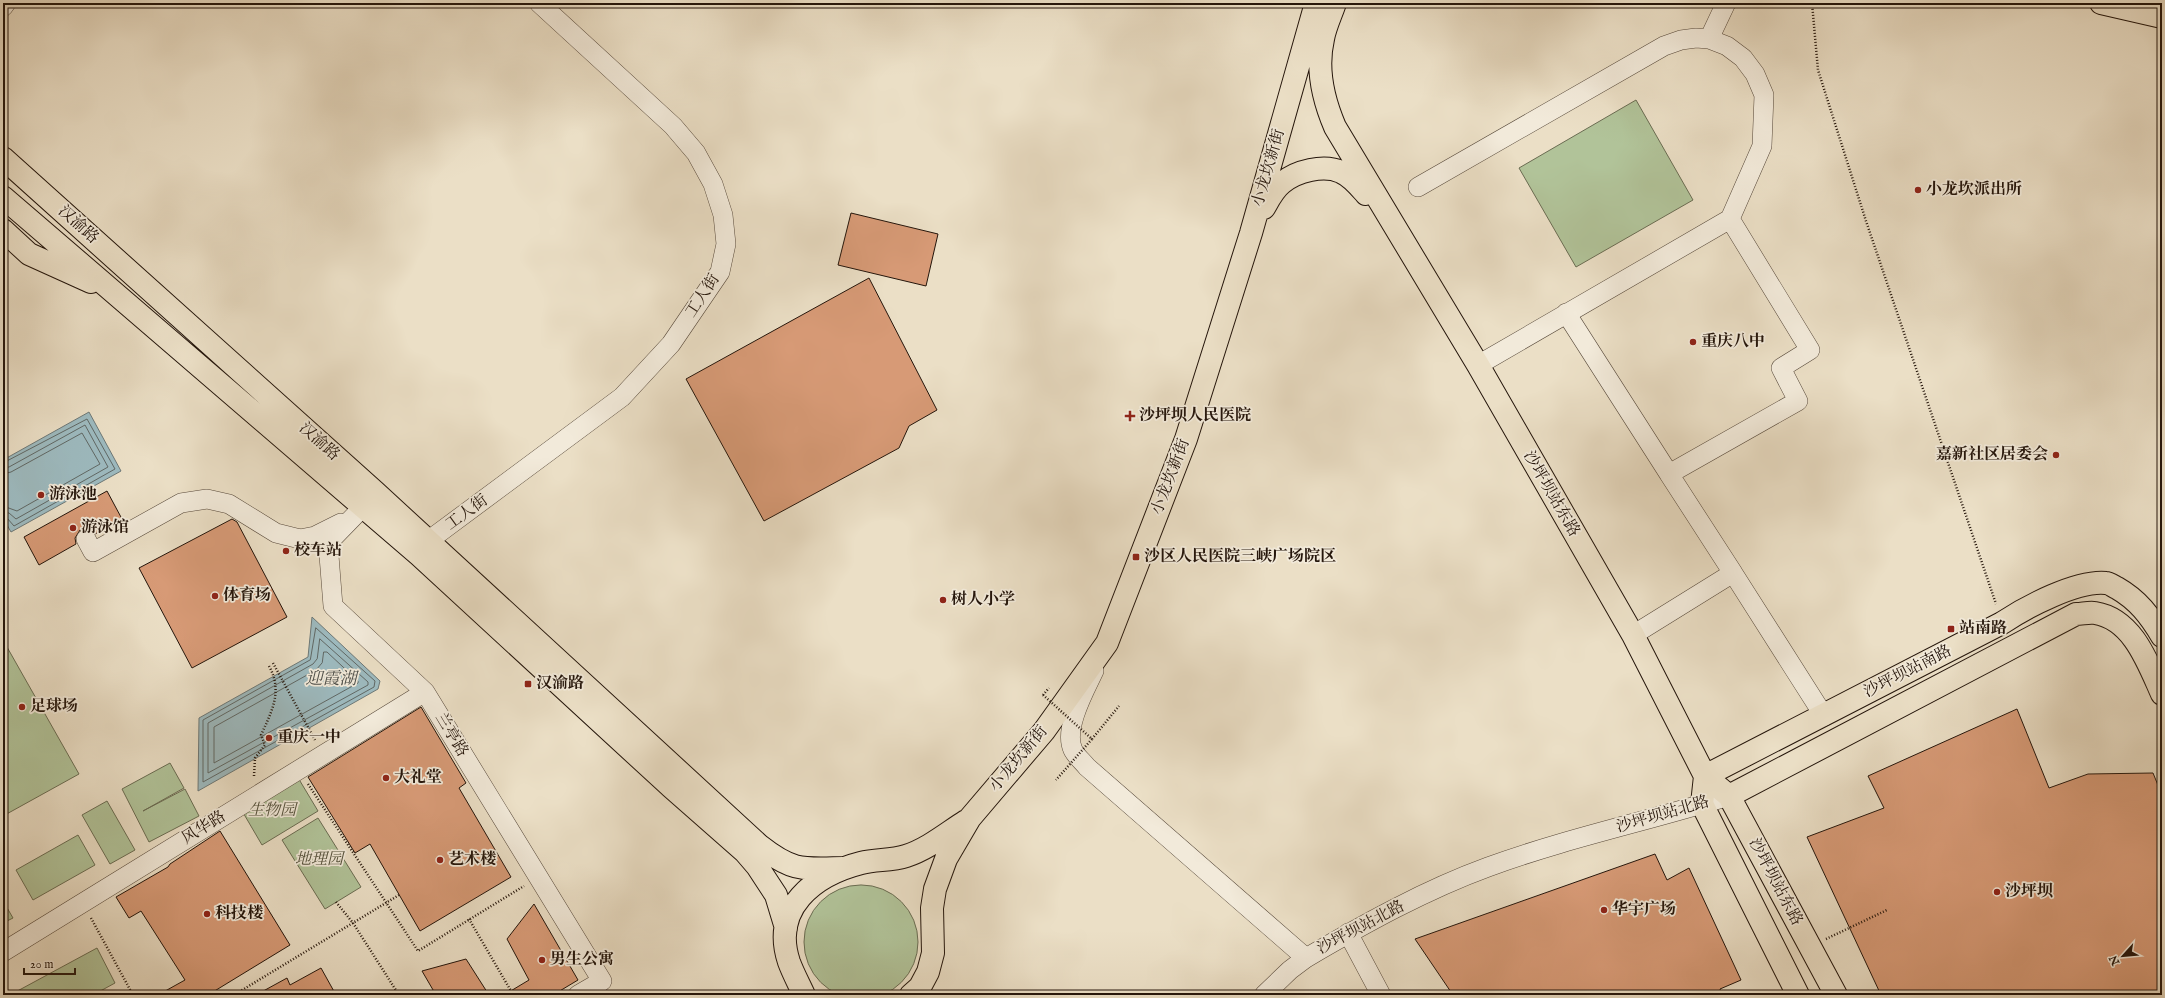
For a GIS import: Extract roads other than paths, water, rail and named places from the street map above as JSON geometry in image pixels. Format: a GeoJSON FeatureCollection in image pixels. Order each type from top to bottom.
{"type":"FeatureCollection","features":[{"type":"Feature","properties":{"kind":"main road","name":"小龙坎新街"},"geometry":{"type":"LineString","coordinates":[[920,992],[933,954],[932,908],[935,889],[946,859],[970,818],[1044,731],[1107,643],[1186,439],[1251,233],[1316,3]]}},
{"type":"Feature","properties":{"kind":"main road"},"geometry":{"type":"LineString","coordinates":[[1335,3],[1322,39],[1320,64],[1326,106],[1335,127],[1388,217]]}},
{"type":"Feature","properties":{"kind":"main road"},"geometry":{"type":"LineString","coordinates":[[2100,3],[2162,17]]}},
{"type":"Feature","properties":{"kind":"main road"},"geometry":{"type":"LineString","coordinates":[[2157,3],[2162,4]]}},
{"type":"Feature","properties":{"kind":"main road","name":"汉渝路"},"geometry":{"type":"LineString","coordinates":[[3,158],[428,541],[760,846],[775,858],[791,866],[807,869],[843,868]]}},
{"type":"Feature","properties":{"kind":"main road"},"geometry":{"type":"LineString","coordinates":[[1251,233],[1272,194],[1282,183],[1296,174],[1312,170],[1325,169],[1341,171],[1355,182],[1388,217]]}},
{"type":"Feature","properties":{"kind":"main road","name":"汉渝路"},"geometry":{"type":"LineString","coordinates":[[3,197],[113,292],[357,513],[419,555],[670,786],[745,852],[761,871],[776,895],[786,928]]}},
{"type":"Feature","properties":{"kind":"main road","name":"沙坪坝站东路"},"geometry":{"type":"LineString","coordinates":[[1388,217],[1478,365],[1633,635],[1706,776],[1729,796],[1836,995]]}},
{"type":"Feature","properties":{"kind":"main road"},"geometry":{"type":"LineString","coordinates":[[3,230],[29,254],[113,292]]}},
{"type":"Feature","properties":{"kind":"main road","name":"沙坪坝站南路"},"geometry":{"type":"LineString","coordinates":[[1706,776],[2002,623],[2037,603],[2076,587],[2107,583],[2132,597],[2150,617],[2162,636]]}},
{"type":"Feature","properties":{"kind":"main road","name":"沙坪坝站南路"},"geometry":{"type":"LineString","coordinates":[[1729,796],[2076,614],[2095,613],[2115,620],[2139,645],[2162,694]]}},
{"type":"Feature","properties":{"kind":"main road"},"geometry":{"type":"LineString","coordinates":[[1702,804],[1706,776]]}},
{"type":"Feature","properties":{"kind":"main road","name":"沙坪坝站东路"},"geometry":{"type":"LineString","coordinates":[[1702,804],[1798,995]]}},
{"type":"Feature","properties":{"kind":"main road","name":"小龙坎新街"},"geometry":{"type":"LineString","coordinates":[[804,995],[788,961],[785,945],[786,928],[791,909],[798,897],[824,877],[843,868],[863,862],[890,860],[923,850],[970,818]]}},
{"type":"Feature","properties":{"kind":"street"},"geometry":{"type":"LineString","coordinates":[[3,7],[6,3]]}},
{"type":"Feature","properties":{"kind":"street","name":"工人街"},"geometry":{"type":"LineString","coordinates":[[428,541],[622,397],[671,344],[720,272],[726,244],[723,215],[714,184],[696,154],[673,126],[539,3]]}},
{"type":"Feature","properties":{"kind":"street"},"geometry":{"type":"LineString","coordinates":[[1709,39],[1726,3]]}},
{"type":"Feature","properties":{"kind":"street"},"geometry":{"type":"LineString","coordinates":[[1418,187],[1664,46],[1681,40],[1696,38],[1709,39],[1727,46],[1743,58],[1755,74],[1764,95],[1762,146],[1730,219],[1478,365]]}},
{"type":"Feature","properties":{"kind":"street"},"geometry":{"type":"LineString","coordinates":[[1668,474],[1798,402],[1781,368],[1810,350],[1730,219]]}},
{"type":"Feature","properties":{"kind":"street"},"geometry":{"type":"LineString","coordinates":[[1566,313],[1824,716]]}},
{"type":"Feature","properties":{"kind":"street"},"geometry":{"type":"LineString","coordinates":[[86,539],[93,552],[181,503],[207,499],[229,504],[276,533],[300,539],[315,536],[357,513]]}},
{"type":"Feature","properties":{"kind":"street","name":"兰亭路"},"geometry":{"type":"LineString","coordinates":[[357,513],[328,542],[333,606],[425,692],[602,981],[578,995]]}},
{"type":"Feature","properties":{"kind":"street"},"geometry":{"type":"LineString","coordinates":[[1633,635],[1733,573]]}},
{"type":"Feature","properties":{"kind":"street","name":"沙坪坝站北路"},"geometry":{"type":"LineString","coordinates":[[1107,643],[1075,715],[1070,737],[1073,750],[1087,767],[1306,958],[1348,933],[1434,889],[1488,867],[1729,796]]}},
{"type":"Feature","properties":{"kind":"street","name":"风华路"},"geometry":{"type":"LineString","coordinates":[[3,952],[425,692]]}},
{"type":"Feature","properties":{"kind":"street"},"geometry":{"type":"LineString","coordinates":[[1348,933],[1381,995]]}},
{"type":"Feature","properties":{"kind":"street"},"geometry":{"type":"LineString","coordinates":[[1264,995],[1290,970],[1306,958]]}},
{"type":"Feature","properties":{"kind":"water","name":"游泳池"},"geometry":{"type":"Polygon","coordinates":[[[89,412],[121,471],[11,532],[3,518],[3,460],[89,412]]]}},
{"type":"Feature","properties":{"kind":"water","name":"迎霞湖"},"geometry":{"type":"Polygon","coordinates":[[[312,617],[380,681],[378,689],[198,791],[199,718],[308,657],[312,617]]]}},
{"type":"Feature","properties":{"kind":"place","name":"小龙坎派出所"},"geometry":{"type":"Point","coordinates":[1918,190]}},
{"type":"Feature","properties":{"kind":"place","name":"重庆八中"},"geometry":{"type":"Point","coordinates":[1693,342]}},
{"type":"Feature","properties":{"kind":"place","name":"沙坪坝人民医院"},"geometry":{"type":"Point","coordinates":[1130,416]}},
{"type":"Feature","properties":{"kind":"place","name":"嘉新社区居委会"},"geometry":{"type":"Point","coordinates":[2056,455]}},
{"type":"Feature","properties":{"kind":"place","name":"游泳池"},"geometry":{"type":"Point","coordinates":[41,495]}},
{"type":"Feature","properties":{"kind":"place","name":"游泳馆"},"geometry":{"type":"Point","coordinates":[73,528]}},
{"type":"Feature","properties":{"kind":"place","name":"校车站"},"geometry":{"type":"Point","coordinates":[286,551]}},
{"type":"Feature","properties":{"kind":"place","name":"沙区人民医院三峡广场院区"},"geometry":{"type":"Point","coordinates":[1136,557]}},
{"type":"Feature","properties":{"kind":"place","name":"体育场"},"geometry":{"type":"Point","coordinates":[215,596]}},
{"type":"Feature","properties":{"kind":"place","name":"树人小学"},"geometry":{"type":"Point","coordinates":[943,600]}},
{"type":"Feature","properties":{"kind":"place","name":"站南路"},"geometry":{"type":"Point","coordinates":[1951,629]}},
{"type":"Feature","properties":{"kind":"place","name":"汉渝路"},"geometry":{"type":"Point","coordinates":[528,684]}},
{"type":"Feature","properties":{"kind":"place","name":"足球场"},"geometry":{"type":"Point","coordinates":[22,707]}},
{"type":"Feature","properties":{"kind":"place","name":"重庆一中"},"geometry":{"type":"Point","coordinates":[269,738]}},
{"type":"Feature","properties":{"kind":"place","name":"大礼堂"},"geometry":{"type":"Point","coordinates":[386,778]}},
{"type":"Feature","properties":{"kind":"place","name":"艺术楼"},"geometry":{"type":"Point","coordinates":[440,860]}},
{"type":"Feature","properties":{"kind":"place","name":"沙坪坝"},"geometry":{"type":"Point","coordinates":[1997,892]}},
{"type":"Feature","properties":{"kind":"place","name":"华宇广场"},"geometry":{"type":"Point","coordinates":[1604,910]}},
{"type":"Feature","properties":{"kind":"place","name":"科技楼"},"geometry":{"type":"Point","coordinates":[207,914]}},
{"type":"Feature","properties":{"kind":"place","name":"男生公寓"},"geometry":{"type":"Point","coordinates":[542,960]}},
{"type":"Feature","properties":{"kind":"park label","name":"生物园"},"geometry":{"type":"Point","coordinates":[272,811]}},
{"type":"Feature","properties":{"kind":"park label","name":"地理园"},"geometry":{"type":"Point","coordinates":[319,860]}}]}
